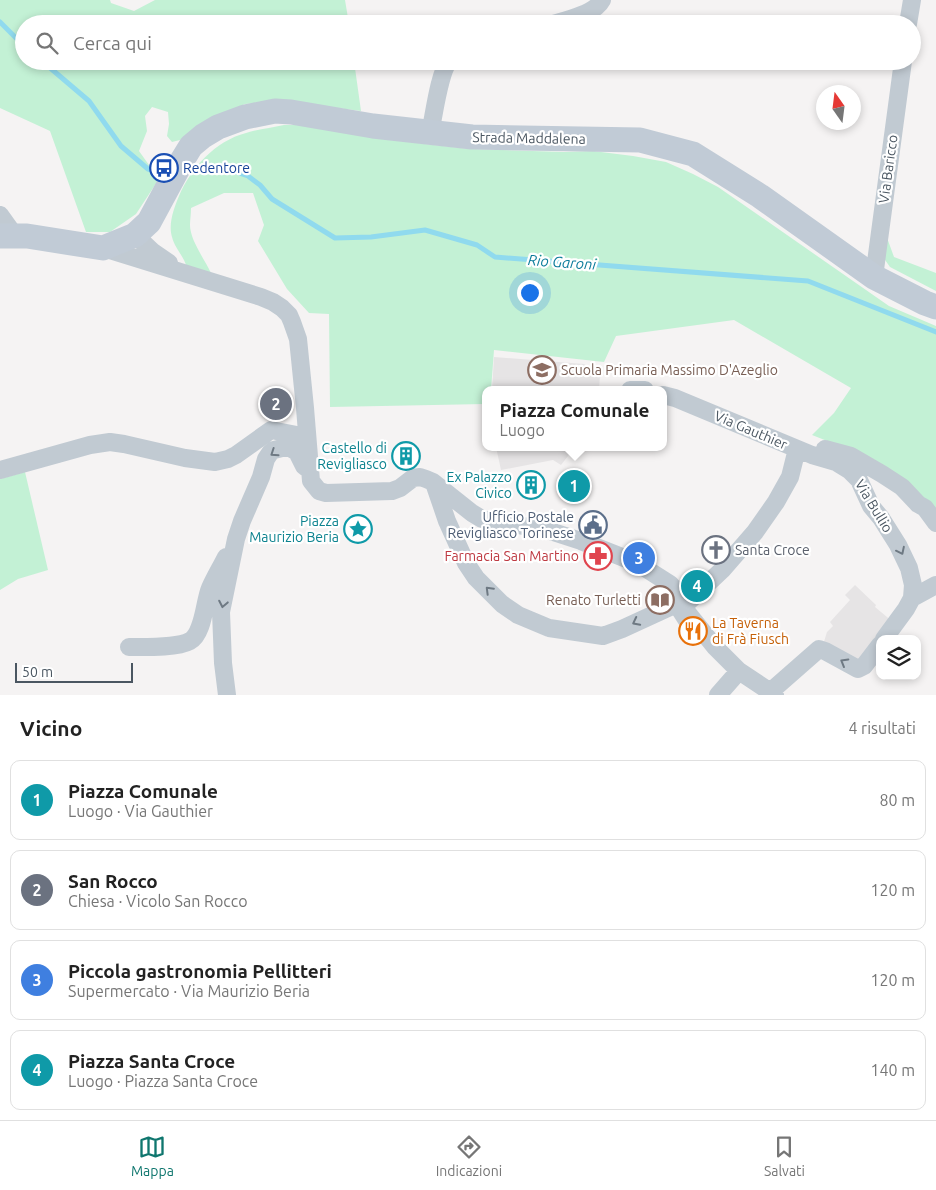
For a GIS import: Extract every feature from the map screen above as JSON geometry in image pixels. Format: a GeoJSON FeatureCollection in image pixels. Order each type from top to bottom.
{"type":"FeatureCollection","features":[{"type":"Feature","properties":{"kind":"street"},"geometry":{"type":"LineString","coordinates":[[582,15],[600,4],[602,0]]}},
{"type":"Feature","properties":{"kind":"street"},"geometry":{"type":"LineString","coordinates":[[910,15],[912,0]]}},
{"type":"Feature","properties":{"kind":"street"},"geometry":{"type":"LineString","coordinates":[[430,132],[444,70]]}},
{"type":"Feature","properties":{"kind":"street","name":"Via Baricco"},"geometry":{"type":"LineString","coordinates":[[874,277],[902,70]]}},
{"type":"Feature","properties":{"kind":"street","name":"Strada Maddalena"},"geometry":{"type":"LineString","coordinates":[[103,248],[135,235],[143,229],[149,222],[191,146],[203,136],[218,126],[245,117],[275,111],[291,112],[372,126],[472,137],[640,140],[693,154],[760,196],[874,277],[936,307]]}},
{"type":"Feature","properties":{"kind":"street"},"geometry":{"type":"LineString","coordinates":[[0,215],[8,236],[27,236],[103,248],[261,297],[282,308],[292,322],[298,339],[311,481],[319,491],[326,493],[392,491],[400,488],[413,478],[420,477],[430,481],[472,514],[482,519],[538,528],[571,537],[637,563],[670,584],[679,594],[684,606],[715,647],[739,671],[773,693],[819,649],[858,669],[864,666],[876,650]]}},
{"type":"Feature","properties":{"kind":"street"},"geometry":{"type":"LineString","coordinates":[[135,235],[153,252],[184,272]]}},
{"type":"Feature","properties":{"kind":"street","name":"Via Gauthier"},"geometry":{"type":"LineString","coordinates":[[667,396],[676,398],[796,449],[824,449],[851,456],[902,487],[918,504],[925,508],[936,523]]}},
{"type":"Feature","properties":{"kind":"street"},"geometry":{"type":"LineString","coordinates":[[0,470],[90,445],[110,442],[185,458],[215,462],[236,455],[272,430],[307,437]]}},
{"type":"Feature","properties":{"kind":"street"},"geometry":{"type":"LineString","coordinates":[[227,695],[222,663],[221,612],[236,539],[242,521],[261,477],[266,459],[274,450],[290,448],[298,452],[304,466],[310,473]]}},
{"type":"Feature","properties":{"kind":"street"},"geometry":{"type":"LineString","coordinates":[[684,606],[744,546],[776,502],[790,477],[796,449]]}},
{"type":"Feature","properties":{"kind":"street","name":"Via Bullio"},"geometry":{"type":"LineString","coordinates":[[796,449],[836,462],[849,470],[859,480],[871,506],[898,546],[909,568],[913,585],[912,598]]}},
{"type":"Feature","properties":{"kind":"street"},"geometry":{"type":"LineString","coordinates":[[430,481],[466,563],[476,578],[502,604],[518,615],[549,628],[603,636],[676,605],[694,630],[708,644],[715,647]]}},
{"type":"Feature","properties":{"kind":"street"},"geometry":{"type":"LineString","coordinates":[[528,514],[571,537]]}},
{"type":"Feature","properties":{"kind":"street"},"geometry":{"type":"LineString","coordinates":[[129,647],[156,647],[191,641],[200,629],[210,589],[236,539]]}},
{"type":"Feature","properties":{"kind":"street"},"geometry":{"type":"LineString","coordinates":[[887,635],[912,598],[936,586]]}},
{"type":"Feature","properties":{"kind":"street"},"geometry":{"type":"LineString","coordinates":[[718,695],[739,671]]}},
{"type":"Feature","properties":{"kind":"shaded area","name":"Scuola Primaria Massimo D'Azeglio"},"geometry":{"type":"Polygon","coordinates":[[[494,357],[584,364],[600,375],[599,386],[492,386],[494,357]]]}},
{"type":"Feature","properties":{"kind":"shaded area"},"geometry":{"type":"Polygon","coordinates":[[[497,451],[572,451],[561,465],[553,460],[501,470],[497,451]]]}},
{"type":"Feature","properties":{"kind":"shaded area"},"geometry":{"type":"Polygon","coordinates":[[[855,585],[876,605],[875,607],[893,622],[883,635],[876,635],[876,645],[861,665],[823,645],[827,632],[833,626],[830,622],[850,600],[845,595],[855,585]]]}},
{"type":"Feature","properties":{"kind":"green space"},"geometry":{"type":"Polygon","coordinates":[[[0,0],[110,0],[111,3],[134,11],[155,0],[345,0],[348,15],[15,15],[15,70],[355,70],[361,111],[275,101],[245,104],[211,119],[180,140],[172,142],[167,136],[168,112],[152,107],[145,116],[147,131],[139,151],[159,179],[136,214],[110,232],[86,232],[50,131],[0,108],[0,0]]]}},
{"type":"Feature","properties":{"kind":"green space"},"geometry":{"type":"Polygon","coordinates":[[[284,125],[307,125],[425,144],[470,149],[593,151],[666,162],[718,187],[889,306],[936,326],[936,511],[875,460],[812,435],[834,413],[851,388],[734,320],[616,336],[604,362],[494,350],[491,386],[482,386],[482,404],[330,407],[329,314],[309,313],[287,289],[258,241],[264,225],[253,193],[224,193],[191,208],[190,225],[192,237],[211,273],[187,268],[173,241],[171,232],[172,216],[179,196],[190,175],[205,157],[224,142],[255,130],[284,125]]]}},
{"type":"Feature","properties":{"kind":"green space"},"geometry":{"type":"Polygon","coordinates":[[[886,235],[894,257],[936,273],[936,291],[890,267],[883,257],[886,235]]]}},
{"type":"Feature","properties":{"kind":"green space"},"geometry":{"type":"Polygon","coordinates":[[[25,472],[48,570],[18,579],[0,590],[0,479],[25,472]]]}},
{"type":"Feature","properties":{"kind":"waterway"},"geometry":{"type":"LineString","coordinates":[[0,22],[15,37]]}},
{"type":"Feature","properties":{"kind":"waterway"},"geometry":{"type":"LineString","coordinates":[[53,70],[89,101],[121,146],[148,169],[158,172]]}},
{"type":"Feature","properties":{"kind":"waterway","name":"Rio Garoni"},"geometry":{"type":"LineString","coordinates":[[206,167],[227,169],[248,176],[260,185],[272,199],[335,238],[371,237],[425,230],[477,245],[495,257],[808,281],[936,332]]}},
{"type":"Feature","properties":{"kind":"place","name":"Redentore"},"geometry":{"type":"Point","coordinates":[164,168]}},
{"type":"Feature","properties":{"kind":"place","name":"Scuola Primaria Massimo D'Azeglio"},"geometry":{"type":"Point","coordinates":[542,370]}},
{"type":"Feature","properties":{"kind":"place","name":"San Rocco"},"geometry":{"type":"Point","coordinates":[276,404]}},
{"type":"Feature","properties":{"kind":"place","name":"Castello di Revigliasco"},"geometry":{"type":"Point","coordinates":[406,456]}},
{"type":"Feature","properties":{"kind":"place","name":"Ex Palazzo Civico"},"geometry":{"type":"Point","coordinates":[531,485]}},
{"type":"Feature","properties":{"kind":"place","name":"Piazza Comunale"},"geometry":{"type":"Point","coordinates":[574,486]}},
{"type":"Feature","properties":{"kind":"place","name":"Ufficio Postale Revigliasco Torinese"},"geometry":{"type":"Point","coordinates":[593,525]}},
{"type":"Feature","properties":{"kind":"place","name":"Piazza Maurizio Beria"},"geometry":{"type":"Point","coordinates":[358,529]}},
{"type":"Feature","properties":{"kind":"place","name":"Santa Croce"},"geometry":{"type":"Point","coordinates":[716,550]}},
{"type":"Feature","properties":{"kind":"place","name":"Farmacia San Martino"},"geometry":{"type":"Point","coordinates":[598,556]}},
{"type":"Feature","properties":{"kind":"place","name":"Piccola gastronomia Pellitteri"},"geometry":{"type":"Point","coordinates":[639,558]}},
{"type":"Feature","properties":{"kind":"place","name":"Piazza Santa Croce"},"geometry":{"type":"Point","coordinates":[697,586]}},
{"type":"Feature","properties":{"kind":"place","name":"Renato Turletti"},"geometry":{"type":"Point","coordinates":[660,600]}},
{"type":"Feature","properties":{"kind":"place","name":"La Taverna di Frà Fiusch"},"geometry":{"type":"Point","coordinates":[693,631]}}]}
